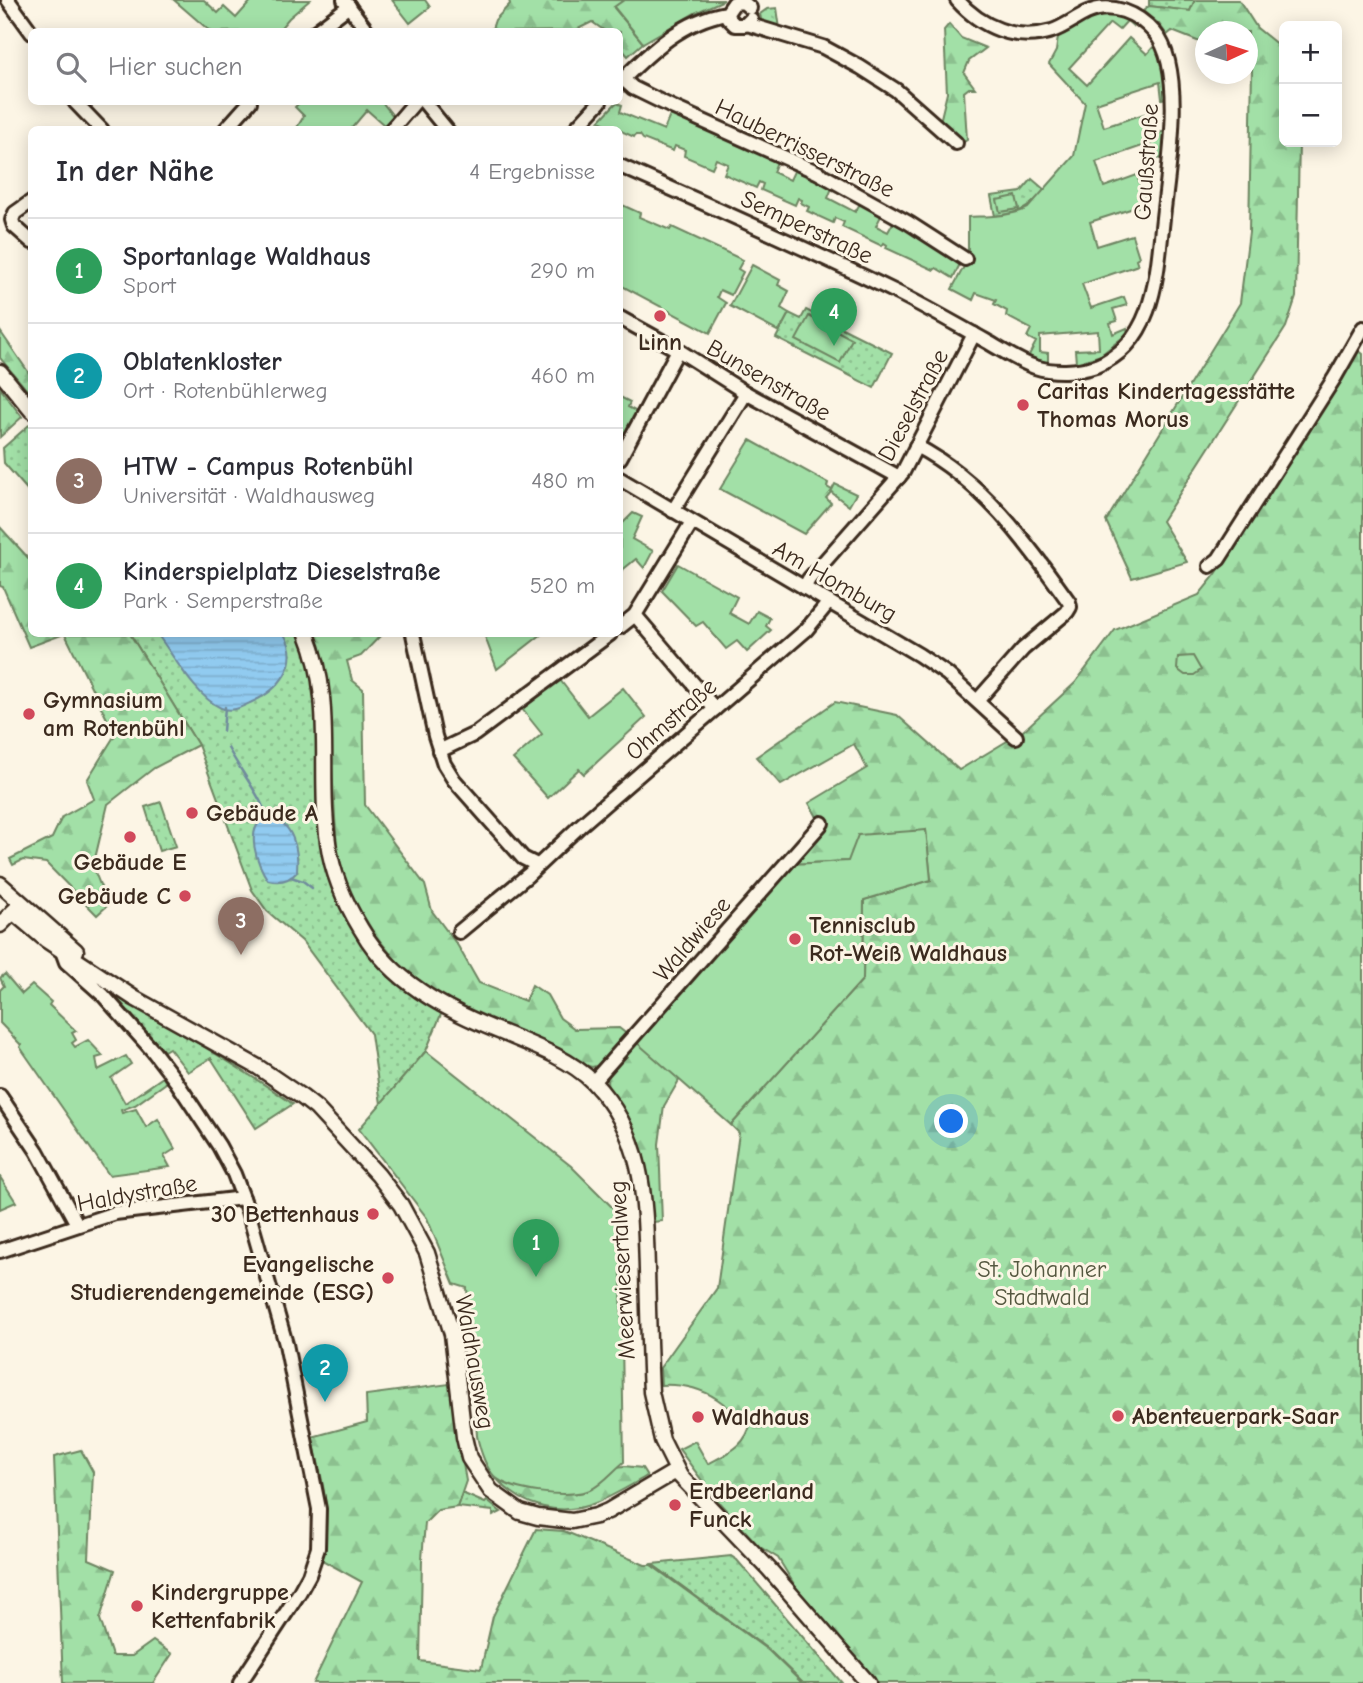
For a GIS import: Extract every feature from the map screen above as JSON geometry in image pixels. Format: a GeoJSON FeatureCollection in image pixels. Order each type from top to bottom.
{"type":"FeatureCollection","features":[{"type":"Feature","properties":{"kind":"main road"},"geometry":{"type":"LineString","coordinates":[[0,372],[28,406]]}},
{"type":"Feature","properties":{"kind":"main road","name":"Meerwiesertalweg"},"geometry":{"type":"LineString","coordinates":[[308,637],[318,674],[322,707],[330,853],[343,896],[368,940],[400,976],[424,994],[463,1016],[549,1053],[593,1082],[614,1107],[640,1167],[645,1209],[651,1392],[662,1440],[676,1471],[769,1569],[869,1683]]}},
{"type":"Feature","properties":{"kind":"main road"},"geometry":{"type":"LineString","coordinates":[[0,884],[18,908],[62,951],[105,978]]}},
{"type":"Feature","properties":{"kind":"main road"},"geometry":{"type":"LineString","coordinates":[[0,925],[18,908]]}},
{"type":"Feature","properties":{"kind":"main road"},"geometry":{"type":"LineString","coordinates":[[18,908],[105,978]]}},
{"type":"Feature","properties":{"kind":"main road","name":"Waldhausweg"},"geometry":{"type":"LineString","coordinates":[[105,978],[134,998],[258,1067],[302,1097],[343,1136],[401,1205],[427,1253],[444,1303],[455,1353],[464,1437],[470,1458],[491,1491],[520,1511],[538,1517],[572,1521],[608,1511],[676,1471]]}},
{"type":"Feature","properties":{"kind":"street"},"geometry":{"type":"LineString","coordinates":[[8,0],[28,28]]}},
{"type":"Feature","properties":{"kind":"street","name":"Gaußstraße"},"geometry":{"type":"LineString","coordinates":[[957,0],[979,20],[999,30],[1021,34],[1049,32],[1086,13],[1101,9],[1126,11],[1142,20],[1164,46],[1171,67],[1169,161],[1151,303],[1141,326],[1116,354],[1094,366],[1060,371],[1035,367],[974,334]]}},
{"type":"Feature","properties":{"kind":"street"},"geometry":{"type":"LineString","coordinates":[[747,24],[755,4],[739,2],[731,5],[727,13],[730,22],[735,25],[747,24],[823,47],[843,57],[896,90],[956,143]]}},
{"type":"Feature","properties":{"kind":"street"},"geometry":{"type":"LineString","coordinates":[[319,28],[346,3],[365,28]]}},
{"type":"Feature","properties":{"kind":"street"},"geometry":{"type":"LineString","coordinates":[[623,79],[676,33],[706,18],[727,13]]}},
{"type":"Feature","properties":{"kind":"street","name":"Hauberrisserstraße"},"geometry":{"type":"LineString","coordinates":[[623,82],[841,184],[909,223],[965,260]]}},
{"type":"Feature","properties":{"kind":"street"},"geometry":{"type":"LineString","coordinates":[[78,105],[98,126]]}},
{"type":"Feature","properties":{"kind":"street"},"geometry":{"type":"LineString","coordinates":[[229,126],[247,105]]}},
{"type":"Feature","properties":{"kind":"street"},"geometry":{"type":"LineString","coordinates":[[394,126],[412,105]]}},
{"type":"Feature","properties":{"kind":"street"},"geometry":{"type":"LineString","coordinates":[[426,105],[443,126]]}},
{"type":"Feature","properties":{"kind":"street"},"geometry":{"type":"LineString","coordinates":[[578,126],[597,105]]}},
{"type":"Feature","properties":{"kind":"street","name":"Semperstraße"},"geometry":{"type":"LineString","coordinates":[[623,167],[816,253],[974,334]]}},
{"type":"Feature","properties":{"kind":"street"},"geometry":{"type":"LineString","coordinates":[[28,204],[15,213],[12,220],[19,232],[28,239]]}},
{"type":"Feature","properties":{"kind":"street","name":"Bunsenstraße"},"geometry":{"type":"LineString","coordinates":[[623,320],[678,350],[746,393],[899,477]]}},
{"type":"Feature","properties":{"kind":"street"},"geometry":{"type":"LineString","coordinates":[[1210,566],[1219,559],[1363,328]]}},
{"type":"Feature","properties":{"kind":"street","name":"Dieselstraße"},"geometry":{"type":"LineString","coordinates":[[804,588],[899,477],[974,334]]}},
{"type":"Feature","properties":{"kind":"street"},"geometry":{"type":"LineString","coordinates":[[623,452],[678,350]]}},
{"type":"Feature","properties":{"kind":"street"},"geometry":{"type":"LineString","coordinates":[[673,511],[746,393]]}},
{"type":"Feature","properties":{"kind":"street"},"geometry":{"type":"LineString","coordinates":[[916,446],[950,467],[1009,521],[1069,601],[1067,612],[1023,649],[978,701]]}},
{"type":"Feature","properties":{"kind":"street","name":"Am Homburg"},"geometry":{"type":"LineString","coordinates":[[623,481],[919,654],[978,701],[1016,737]]}},
{"type":"Feature","properties":{"kind":"street"},"geometry":{"type":"LineString","coordinates":[[623,625],[635,615],[692,522]]}},
{"type":"Feature","properties":{"kind":"street","name":"Ohmstraße"},"geometry":{"type":"LineString","coordinates":[[459,932],[806,630],[829,602]]}},
{"type":"Feature","properties":{"kind":"street"},"geometry":{"type":"LineString","coordinates":[[635,615],[715,709]]}},
{"type":"Feature","properties":{"kind":"street"},"geometry":{"type":"LineString","coordinates":[[414,637],[439,751],[454,780],[523,858],[537,865]]}},
{"type":"Feature","properties":{"kind":"street"},"geometry":{"type":"LineString","coordinates":[[439,751],[475,734],[606,637]]}},
{"type":"Feature","properties":{"kind":"street","name":"Waldwiese"},"geometry":{"type":"LineString","coordinates":[[593,1082],[822,823]]}},
{"type":"Feature","properties":{"kind":"street"},"geometry":{"type":"LineString","coordinates":[[62,951],[66,962],[103,995],[161,1062],[200,1115],[224,1155],[243,1198],[264,1262],[286,1344],[318,1509],[320,1532],[309,1575],[240,1683]]}},
{"type":"Feature","properties":{"kind":"street"},"geometry":{"type":"LineString","coordinates":[[103,995],[105,978]]}},
{"type":"Feature","properties":{"kind":"street"},"geometry":{"type":"LineString","coordinates":[[0,1096],[37,1152],[77,1224]]}},
{"type":"Feature","properties":{"kind":"street","name":"Haldystraße"},"geometry":{"type":"LineString","coordinates":[[0,1251],[77,1224],[133,1210],[243,1198]]}},
{"type":"Feature","properties":{"kind":"green space"},"geometry":{"type":"Polygon","coordinates":[[[174,0],[204,0],[218,13],[224,7],[236,18],[252,0],[310,0],[281,28],[206,28],[174,0]]]}},
{"type":"Feature","properties":{"kind":"green space"},"geometry":{"type":"Polygon","coordinates":[[[392,0],[425,0],[430,7],[410,23],[392,0]]]}},
{"type":"Feature","properties":{"kind":"green space"},"geometry":{"type":"Polygon","coordinates":[[[509,0],[624,0],[614,8],[643,43],[628,56],[623,50],[623,28],[601,28],[592,22],[580,28],[492,28],[495,20],[510,4],[509,0]]]}},
{"type":"Feature","properties":{"kind":"green space"},"geometry":{"type":"Polygon","coordinates":[[[624,0],[724,0],[695,13],[643,43],[614,7],[624,0]]]}},
{"type":"Feature","properties":{"kind":"green space"},"geometry":{"type":"Polygon","coordinates":[[[1149,0],[1195,0],[1190,11],[1149,6],[1149,0]]]}},
{"type":"Feature","properties":{"kind":"green space"},"geometry":{"type":"Polygon","coordinates":[[[1195,0],[1239,0],[1252,21],[1195,21],[1195,40],[1172,31],[1167,35],[1159,24],[1143,11],[1149,6],[1190,11],[1195,0]]]}},
{"type":"Feature","properties":{"kind":"green space"},"geometry":{"type":"Polygon","coordinates":[[[777,8],[780,29],[762,24],[760,14],[767,9],[777,8]]]}},
{"type":"Feature","properties":{"kind":"green space"},"geometry":{"type":"Polygon","coordinates":[[[1104,14],[1135,21],[1133,26],[1127,21],[1119,30],[1110,23],[1069,68],[1087,85],[1129,38],[1147,54],[1156,44],[1165,77],[1166,98],[1162,99],[1160,82],[1096,103],[1104,127],[1144,114],[1151,135],[1166,131],[1163,158],[1157,159],[1151,143],[1096,162],[1104,187],[1137,175],[1146,204],[1090,222],[1097,246],[1132,235],[1139,257],[1136,259],[1138,265],[1082,284],[1091,308],[1124,297],[1127,305],[1113,309],[1117,321],[1110,323],[1113,334],[1127,328],[1128,333],[1101,355],[1076,363],[1075,350],[1099,349],[1098,331],[1040,336],[1040,352],[1048,353],[1048,363],[1028,357],[1036,342],[1027,337],[1031,329],[1006,316],[1007,311],[994,304],[996,300],[976,293],[973,300],[952,289],[968,259],[968,217],[1006,215],[1028,208],[1074,156],[1085,103],[1049,64],[1056,51],[1058,37],[1090,18],[1104,14]]]}},
{"type":"Feature","properties":{"kind":"green space"},"geometry":{"type":"Polygon","coordinates":[[[949,24],[961,38],[986,48],[969,61],[964,73],[975,88],[964,92],[967,140],[962,143],[940,122],[947,93],[944,30],[949,24]]]}},
{"type":"Feature","properties":{"kind":"green space"},"geometry":{"type":"Polygon","coordinates":[[[1258,29],[1279,46],[1279,147],[1299,147],[1296,297],[1286,327],[1162,521],[1187,562],[1132,578],[1106,521],[1240,303],[1249,232],[1252,84],[1258,84],[1258,29]]]}},
{"type":"Feature","properties":{"kind":"green space"},"geometry":{"type":"Polygon","coordinates":[[[384,105],[393,116],[384,125],[367,110],[354,126],[298,126],[304,116],[295,107],[384,105]]]}},
{"type":"Feature","properties":{"kind":"green space"},"geometry":{"type":"Polygon","coordinates":[[[614,105],[622,105],[620,112],[664,130],[671,113],[778,159],[773,172],[790,180],[795,169],[832,188],[828,198],[855,212],[861,202],[882,214],[876,226],[888,232],[894,221],[961,262],[953,278],[936,268],[934,270],[886,248],[884,243],[882,246],[842,227],[844,222],[835,218],[833,223],[807,211],[809,207],[798,198],[795,205],[761,190],[763,184],[759,182],[756,188],[724,174],[728,164],[716,159],[712,168],[684,156],[685,150],[675,146],[673,151],[643,139],[640,135],[634,137],[623,132],[623,126],[610,126],[599,121],[614,105]]]}},
{"type":"Feature","properties":{"kind":"green space"},"geometry":{"type":"Polygon","coordinates":[[[1032,179],[1045,190],[1039,197],[1023,209],[995,216],[991,196],[1021,192],[1032,179]]]}},
{"type":"Feature","properties":{"kind":"green space"},"geometry":{"type":"Polygon","coordinates":[[[1016,196],[1019,209],[1000,212],[997,200],[1016,196]]]}},
{"type":"Feature","properties":{"kind":"green space"},"geometry":{"type":"Polygon","coordinates":[[[623,205],[640,213],[639,217],[670,230],[672,227],[743,260],[738,269],[743,272],[731,295],[720,290],[717,297],[726,303],[710,333],[623,287],[623,205]]]}},
{"type":"Feature","properties":{"kind":"green space"},"geometry":{"type":"Polygon","coordinates":[[[752,265],[780,280],[778,285],[789,291],[781,308],[789,313],[779,332],[730,306],[752,265]]]}},
{"type":"Feature","properties":{"kind":"green space"},"geometry":{"type":"Polygon","coordinates":[[[806,310],[892,353],[874,388],[776,338],[789,313],[801,319],[806,310]]]}},
{"type":"Feature","properties":{"kind":"green space"},"geometry":{"type":"Polygon","coordinates":[[[809,316],[852,339],[840,363],[796,340],[809,316]]]}},
{"type":"Feature","properties":{"kind":"green space"},"geometry":{"type":"Polygon","coordinates":[[[0,331],[28,372],[28,391],[0,358],[0,331]]]}},
{"type":"Feature","properties":{"kind":"green space","name":"St. Johanner Stadtwald"},"geometry":{"type":"Polygon","coordinates":[[[1358,350],[1363,354],[1363,1683],[878,1683],[800,1594],[778,1558],[760,1547],[714,1497],[679,1449],[695,1441],[708,1464],[741,1443],[751,1421],[697,1389],[661,1385],[660,1368],[717,1288],[739,1133],[731,1125],[863,979],[864,900],[931,880],[926,830],[848,861],[792,864],[824,829],[809,803],[867,768],[854,744],[781,785],[756,757],[835,702],[897,715],[959,770],[1022,732],[1075,683],[1115,630],[1199,595],[1216,574],[1358,350]]]}},
{"type":"Feature","properties":{"kind":"green space"},"geometry":{"type":"Polygon","coordinates":[[[0,388],[22,417],[0,437],[0,388]]]}},
{"type":"Feature","properties":{"kind":"green space"},"geometry":{"type":"Polygon","coordinates":[[[623,398],[630,402],[628,407],[635,411],[636,416],[625,436],[623,398]]]}},
{"type":"Feature","properties":{"kind":"green space"},"geometry":{"type":"Polygon","coordinates":[[[28,426],[28,491],[4,463],[3,448],[28,426]]]}},
{"type":"Feature","properties":{"kind":"green space"},"geometry":{"type":"Polygon","coordinates":[[[750,440],[828,483],[827,487],[832,490],[835,484],[856,494],[849,506],[831,492],[826,498],[831,503],[804,534],[720,489],[750,440]]]}},
{"type":"Feature","properties":{"kind":"green space"},"geometry":{"type":"Polygon","coordinates":[[[633,513],[642,517],[632,539],[653,551],[644,568],[636,559],[623,570],[623,523],[633,513]]]}},
{"type":"Feature","properties":{"kind":"green space"},"geometry":{"type":"Polygon","coordinates":[[[0,527],[28,558],[28,637],[56,637],[29,647],[3,587],[0,586],[0,527]]]}},
{"type":"Feature","properties":{"kind":"green space"},"geometry":{"type":"Polygon","coordinates":[[[678,564],[737,597],[729,613],[749,624],[757,611],[770,618],[766,626],[771,630],[747,652],[737,641],[726,649],[703,622],[696,626],[662,591],[678,564]]]}},
{"type":"Feature","properties":{"kind":"green space"},"geometry":{"type":"Polygon","coordinates":[[[66,637],[132,637],[198,745],[154,768],[108,804],[93,867],[108,905],[97,915],[46,863],[23,860],[13,865],[10,859],[52,838],[62,817],[94,799],[87,780],[115,735],[66,637]]]}},
{"type":"Feature","properties":{"kind":"green space"},"geometry":{"type":"Polygon","coordinates":[[[132,637],[303,637],[313,676],[317,707],[321,830],[350,923],[442,1012],[426,1051],[381,1104],[371,1034],[302,941],[267,911],[252,890],[198,745],[132,637]]]}},
{"type":"Feature","properties":{"kind":"green space"},"geometry":{"type":"Polygon","coordinates":[[[314,637],[379,637],[361,656],[347,661],[352,680],[363,689],[365,805],[425,885],[432,911],[458,946],[479,983],[525,1001],[532,985],[547,995],[560,1018],[575,1029],[619,1028],[681,1077],[664,1106],[659,1144],[662,1221],[653,1222],[650,1186],[643,1152],[631,1124],[607,1084],[614,1067],[584,1065],[554,1046],[447,1001],[404,970],[375,935],[349,892],[337,851],[330,733],[314,637]]]}},
{"type":"Feature","properties":{"kind":"green space"},"geometry":{"type":"Polygon","coordinates":[[[485,637],[538,637],[497,669],[485,637]]]}},
{"type":"Feature","properties":{"kind":"green space"},"geometry":{"type":"Polygon","coordinates":[[[1193,656],[1201,670],[1194,675],[1185,675],[1177,669],[1178,657],[1193,656]]]}},
{"type":"Feature","properties":{"kind":"green space"},"geometry":{"type":"Polygon","coordinates":[[[560,680],[588,716],[623,688],[646,717],[584,774],[579,769],[548,798],[513,759],[542,734],[522,709],[560,680]]]}},
{"type":"Feature","properties":{"kind":"green space"},"geometry":{"type":"Polygon","coordinates":[[[161,802],[176,846],[159,851],[145,807],[161,802]]]}},
{"type":"Feature","properties":{"kind":"green space","name":"Tennisclub Rot-Weiß Waldhaus"},"geometry":{"type":"Polygon","coordinates":[[[926,830],[931,880],[864,900],[863,979],[731,1125],[635,1041],[792,864],[848,861],[858,835],[926,830]]]}},
{"type":"Feature","properties":{"kind":"green space"},"geometry":{"type":"Polygon","coordinates":[[[5,974],[22,994],[32,985],[51,1002],[49,1005],[76,1031],[72,1033],[76,1040],[72,1043],[75,1047],[88,1040],[103,1056],[96,1058],[98,1070],[126,1056],[131,1064],[111,1078],[125,1103],[163,1077],[166,1083],[135,1105],[121,1110],[122,1113],[136,1109],[146,1127],[158,1119],[175,1149],[164,1156],[170,1167],[109,1175],[21,1045],[0,1023],[0,990],[4,986],[0,978],[5,974]]]}},
{"type":"Feature","properties":{"kind":"green space"},"geometry":{"type":"Polygon","coordinates":[[[113,991],[293,1104],[256,1128],[211,1058],[188,1072],[169,1048],[164,1051],[113,991]]]}},
{"type":"Feature","properties":{"kind":"green space"},"geometry":{"type":"Polygon","coordinates":[[[426,1051],[571,1166],[620,1215],[624,1462],[590,1490],[555,1494],[526,1490],[502,1482],[488,1467],[477,1436],[467,1288],[454,1284],[427,1218],[359,1129],[426,1051]]]}},
{"type":"Feature","properties":{"kind":"green space"},"geometry":{"type":"Polygon","coordinates":[[[0,1177],[16,1202],[0,1209],[0,1177]]]}},
{"type":"Feature","properties":{"kind":"green space"},"geometry":{"type":"Polygon","coordinates":[[[449,1384],[466,1481],[457,1507],[438,1510],[425,1523],[420,1661],[481,1669],[493,1616],[536,1529],[564,1531],[645,1565],[651,1565],[769,1651],[802,1683],[313,1683],[362,1582],[322,1560],[326,1513],[323,1483],[312,1437],[367,1422],[366,1395],[449,1384]]]}},
{"type":"Feature","properties":{"kind":"green space"},"geometry":{"type":"Polygon","coordinates":[[[81,1450],[93,1472],[89,1559],[115,1570],[100,1619],[112,1656],[132,1656],[153,1641],[172,1654],[153,1683],[63,1683],[54,1457],[81,1450]]]}},
{"type":"Feature","properties":{"kind":"green space"},"geometry":{"type":"Polygon","coordinates":[[[624,1466],[642,1468],[647,1476],[598,1502],[570,1509],[542,1507],[529,1502],[517,1496],[495,1477],[512,1481],[624,1466]]]}},
{"type":"Feature","properties":{"kind":"green space"},"geometry":{"type":"Polygon","coordinates":[[[462,1493],[485,1503],[487,1501],[501,1512],[493,1516],[493,1511],[457,1507],[462,1493]]]}},
{"type":"Feature","properties":{"kind":"green space"},"geometry":{"type":"Polygon","coordinates":[[[731,1556],[842,1683],[803,1683],[769,1650],[652,1564],[731,1556]]]}},
{"type":"Feature","properties":{"kind":"water"},"geometry":{"type":"Polygon","coordinates":[[[159,637],[285,637],[289,645],[289,665],[279,683],[262,697],[237,709],[229,710],[212,703],[186,675],[159,637]]]}},
{"type":"Feature","properties":{"kind":"water"},"geometry":{"type":"Polygon","coordinates":[[[267,817],[283,824],[295,846],[297,872],[284,880],[268,880],[254,847],[255,829],[267,817]]]}},
{"type":"Feature","properties":{"kind":"waterway"},"geometry":{"type":"LineString","coordinates":[[223,731],[225,707]]}},
{"type":"Feature","properties":{"kind":"waterway"},"geometry":{"type":"LineString","coordinates":[[228,748],[255,791],[268,819]]}},
{"type":"Feature","properties":{"kind":"waterway"},"geometry":{"type":"LineString","coordinates":[[291,877],[312,888]]}},
{"type":"Feature","properties":{"kind":"place","name":"Linn"},"geometry":{"type":"Point","coordinates":[660,316]}},
{"type":"Feature","properties":{"kind":"place","name":"Kinderspielplatz Dieselstraße"},"geometry":{"type":"Point","coordinates":[834,346]}},
{"type":"Feature","properties":{"kind":"place","name":"Caritas Kindertagesstätte Thomas Morus"},"geometry":{"type":"Point","coordinates":[1023,405]}},
{"type":"Feature","properties":{"kind":"place","name":"Gymnasium am Rotenbühl"},"geometry":{"type":"Point","coordinates":[29,714]}},
{"type":"Feature","properties":{"kind":"place","name":"Gebäude A"},"geometry":{"type":"Point","coordinates":[192,813]}},
{"type":"Feature","properties":{"kind":"place","name":"Gebäude E"},"geometry":{"type":"Point","coordinates":[130,837]}},
{"type":"Feature","properties":{"kind":"place","name":"Gebäude C"},"geometry":{"type":"Point","coordinates":[185,896]}},
{"type":"Feature","properties":{"kind":"place","name":"Tennisclub Rot-Weiß Waldhaus"},"geometry":{"type":"Point","coordinates":[795,939]}},
{"type":"Feature","properties":{"kind":"place","name":"HTW - Campus Rotenbühl"},"geometry":{"type":"Point","coordinates":[241,955]}},
{"type":"Feature","properties":{"kind":"place","name":"30 Bettenhaus"},"geometry":{"type":"Point","coordinates":[373,1214]}},
{"type":"Feature","properties":{"kind":"place","name":"Sportanlage Waldhaus"},"geometry":{"type":"Point","coordinates":[536,1277]}},
{"type":"Feature","properties":{"kind":"place","name":"Evangelische Studierendengemeinde (ESG)"},"geometry":{"type":"Point","coordinates":[388,1278]}},
{"type":"Feature","properties":{"kind":"place","name":"Oblatenkloster"},"geometry":{"type":"Point","coordinates":[325,1402]}},
{"type":"Feature","properties":{"kind":"place","name":"Abenteuerpark-Saar"},"geometry":{"type":"Point","coordinates":[1118,1416]}},
{"type":"Feature","properties":{"kind":"place","name":"Waldhaus"},"geometry":{"type":"Point","coordinates":[698,1417]}},
{"type":"Feature","properties":{"kind":"place","name":"Erdbeerland Funck"},"geometry":{"type":"Point","coordinates":[675,1505]}},
{"type":"Feature","properties":{"kind":"place","name":"Kindergruppe Kettenfabrik"},"geometry":{"type":"Point","coordinates":[137,1606]}}]}
